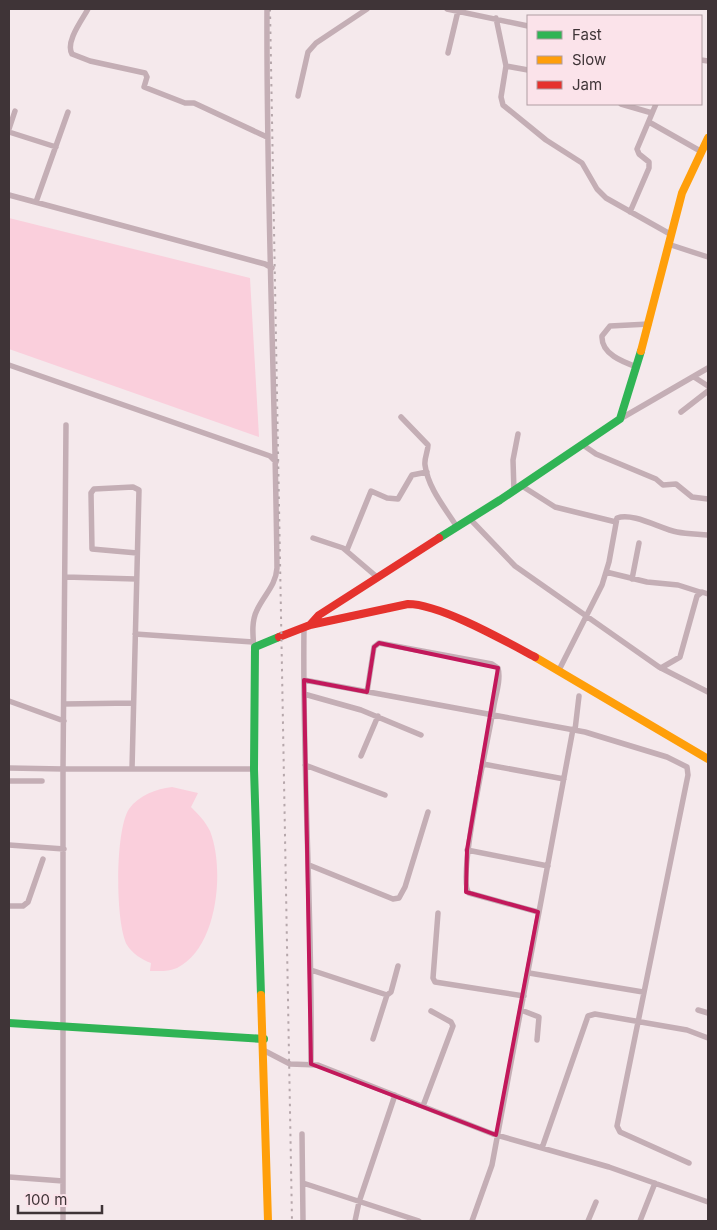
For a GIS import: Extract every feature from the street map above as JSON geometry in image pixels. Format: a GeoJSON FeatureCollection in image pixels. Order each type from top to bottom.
{"type":"FeatureCollection","features":[{"type":"Feature","properties":{"kind":"main road"},"geometry":{"type":"LineString","coordinates":[[307,626],[319,615],[522,486],[620,419],[649,324],[670,234],[682,193],[708,138]]}},
{"type":"Feature","properties":{"kind":"main road"},"geometry":{"type":"LineString","coordinates":[[268,1221],[265,1051],[254,769],[254,646],[307,626],[408,604],[420,604],[496,635],[559,670],[708,759]]}},
{"type":"Feature","properties":{"kind":"main road"},"geometry":{"type":"LineString","coordinates":[[9,1023],[264,1039]]}},
{"type":"Feature","properties":{"kind":"street"},"geometry":{"type":"LineString","coordinates":[[88,9],[72,40],[70,48],[72,54],[90,61],[145,73],[147,77],[144,87],[186,103],[194,103],[267,137]]}},
{"type":"Feature","properties":{"kind":"street"},"geometry":{"type":"LineString","coordinates":[[135,634],[254,646],[253,629],[257,611],[276,574],[272,268],[267,200],[267,9]]}},
{"type":"Feature","properties":{"kind":"street"},"geometry":{"type":"LineString","coordinates":[[298,96],[308,52],[316,43],[367,9]]}},
{"type":"Feature","properties":{"kind":"street"},"geometry":{"type":"LineString","coordinates":[[446,9],[527,26]]}},
{"type":"Feature","properties":{"kind":"street"},"geometry":{"type":"LineString","coordinates":[[448,52],[458,10]]}},
{"type":"Feature","properties":{"kind":"street"},"geometry":{"type":"LineString","coordinates":[[496,18],[506,66],[501,97],[503,105],[546,140],[582,163],[601,193],[630,212],[670,234]]}},
{"type":"Feature","properties":{"kind":"street"},"geometry":{"type":"LineString","coordinates":[[506,66],[527,70]]}},
{"type":"Feature","properties":{"kind":"street"},"geometry":{"type":"LineString","coordinates":[[624,105],[652,113]]}},
{"type":"Feature","properties":{"kind":"street"},"geometry":{"type":"LineString","coordinates":[[630,212],[649,168],[648,159],[637,152],[656,105]]}},
{"type":"Feature","properties":{"kind":"street"},"geometry":{"type":"LineString","coordinates":[[15,111],[9,131],[56,147]]}},
{"type":"Feature","properties":{"kind":"street"},"geometry":{"type":"LineString","coordinates":[[36,202],[68,112]]}},
{"type":"Feature","properties":{"kind":"street"},"geometry":{"type":"LineString","coordinates":[[649,122],[702,152]]}},
{"type":"Feature","properties":{"kind":"street"},"geometry":{"type":"LineString","coordinates":[[9,195],[265,264],[272,268]]}},
{"type":"Feature","properties":{"kind":"street"},"geometry":{"type":"LineString","coordinates":[[668,244],[708,257]]}},
{"type":"Feature","properties":{"kind":"street"},"geometry":{"type":"LineString","coordinates":[[636,367],[617,359],[602,342],[602,336],[610,326],[649,324]]}},
{"type":"Feature","properties":{"kind":"street"},"geometry":{"type":"LineString","coordinates":[[9,365],[270,456],[276,462]]}},
{"type":"Feature","properties":{"kind":"street"},"geometry":{"type":"LineString","coordinates":[[620,419],[708,368]]}},
{"type":"Feature","properties":{"kind":"street"},"geometry":{"type":"LineString","coordinates":[[694,377],[708,386]]}},
{"type":"Feature","properties":{"kind":"street"},"geometry":{"type":"LineString","coordinates":[[681,412],[708,391]]}},
{"type":"Feature","properties":{"kind":"street"},"geometry":{"type":"LineString","coordinates":[[401,417],[428,445],[425,460],[427,472],[437,497],[458,527]]}},
{"type":"Feature","properties":{"kind":"street"},"geometry":{"type":"LineString","coordinates":[[63,1221],[62,1027],[65,923],[63,769],[66,425]]}},
{"type":"Feature","properties":{"kind":"street"},"geometry":{"type":"LineString","coordinates":[[514,491],[513,460],[518,434]]}},
{"type":"Feature","properties":{"kind":"street"},"geometry":{"type":"LineString","coordinates":[[584,445],[596,454],[656,479],[663,486],[676,484],[692,497],[708,498]]}},
{"type":"Feature","properties":{"kind":"street"},"geometry":{"type":"LineString","coordinates":[[347,550],[372,491],[386,498],[398,498],[412,475],[427,472]]}},
{"type":"Feature","properties":{"kind":"street"},"geometry":{"type":"LineString","coordinates":[[522,486],[555,507],[616,522]]}},
{"type":"Feature","properties":{"kind":"street"},"geometry":{"type":"LineString","coordinates":[[132,769],[133,703],[137,553],[138,488],[94,489],[91,493],[92,549],[137,553]]}},
{"type":"Feature","properties":{"kind":"street"},"geometry":{"type":"LineString","coordinates":[[559,670],[587,617],[606,572],[617,518],[624,517],[666,527],[677,532],[708,535]]}},
{"type":"Feature","properties":{"kind":"street"},"geometry":{"type":"LineString","coordinates":[[470,518],[515,566],[661,668],[708,692]]}},
{"type":"Feature","properties":{"kind":"street"},"geometry":{"type":"LineString","coordinates":[[313,538],[333,543],[347,550],[377,577]]}},
{"type":"Feature","properties":{"kind":"street"},"geometry":{"type":"LineString","coordinates":[[632,579],[639,543]]}},
{"type":"Feature","properties":{"kind":"street"},"geometry":{"type":"LineString","coordinates":[[606,572],[632,579],[678,585],[708,594]]}},
{"type":"Feature","properties":{"kind":"street"},"geometry":{"type":"LineString","coordinates":[[65,577],[136,580]]}},
{"type":"Feature","properties":{"kind":"street"},"geometry":{"type":"LineString","coordinates":[[661,668],[678,659],[682,654],[695,602],[700,592]]}},
{"type":"Feature","properties":{"kind":"street"},"geometry":{"type":"LineString","coordinates":[[307,626],[304,694],[311,970],[311,1064]]}},
{"type":"Feature","properties":{"kind":"street"},"geometry":{"type":"LineString","coordinates":[[367,692],[374,647],[379,643],[495,665],[499,673],[467,850],[465,887],[469,893],[538,912]]}},
{"type":"Feature","properties":{"kind":"street"},"geometry":{"type":"LineString","coordinates":[[304,680],[574,729],[685,765],[688,769],[672,859],[643,992],[617,1130],[634,1140],[690,1163]]}},
{"type":"Feature","properties":{"kind":"street"},"geometry":{"type":"LineString","coordinates":[[304,694],[378,716],[421,735]]}},
{"type":"Feature","properties":{"kind":"street"},"geometry":{"type":"LineString","coordinates":[[472,1221],[492,1165],[496,1135],[529,972],[538,912],[579,696]]}},
{"type":"Feature","properties":{"kind":"street"},"geometry":{"type":"LineString","coordinates":[[9,701],[64,721]]}},
{"type":"Feature","properties":{"kind":"street"},"geometry":{"type":"LineString","coordinates":[[64,704],[133,703]]}},
{"type":"Feature","properties":{"kind":"street"},"geometry":{"type":"LineString","coordinates":[[361,756],[378,716]]}},
{"type":"Feature","properties":{"kind":"street"},"geometry":{"type":"LineString","coordinates":[[483,764],[564,779]]}},
{"type":"Feature","properties":{"kind":"street"},"geometry":{"type":"LineString","coordinates":[[305,766],[385,795]]}},
{"type":"Feature","properties":{"kind":"street"},"geometry":{"type":"LineString","coordinates":[[9,768],[254,769]]}},
{"type":"Feature","properties":{"kind":"street"},"geometry":{"type":"LineString","coordinates":[[9,781],[42,781]]}},
{"type":"Feature","properties":{"kind":"street"},"geometry":{"type":"LineString","coordinates":[[309,865],[393,899],[399,898],[405,887],[428,812]]}},
{"type":"Feature","properties":{"kind":"street"},"geometry":{"type":"LineString","coordinates":[[9,845],[64,849]]}},
{"type":"Feature","properties":{"kind":"street"},"geometry":{"type":"LineString","coordinates":[[467,850],[548,866]]}},
{"type":"Feature","properties":{"kind":"street"},"geometry":{"type":"LineString","coordinates":[[9,906],[23,906],[28,902],[43,859]]}},
{"type":"Feature","properties":{"kind":"street"},"geometry":{"type":"LineString","coordinates":[[438,913],[433,978],[435,982],[524,996]]}},
{"type":"Feature","properties":{"kind":"street"},"geometry":{"type":"LineString","coordinates":[[373,1039],[398,966]]}},
{"type":"Feature","properties":{"kind":"street"},"geometry":{"type":"LineString","coordinates":[[311,970],[387,995]]}},
{"type":"Feature","properties":{"kind":"street"},"geometry":{"type":"LineString","coordinates":[[529,972],[643,992]]}},
{"type":"Feature","properties":{"kind":"street"},"geometry":{"type":"LineString","coordinates":[[521,1010],[539,1017],[537,1040]]}},
{"type":"Feature","properties":{"kind":"street"},"geometry":{"type":"LineString","coordinates":[[698,1010],[708,1013]]}},
{"type":"Feature","properties":{"kind":"street"},"geometry":{"type":"LineString","coordinates":[[423,1106],[453,1026],[451,1022],[431,1011]]}},
{"type":"Feature","properties":{"kind":"street"},"geometry":{"type":"LineString","coordinates":[[542,1148],[588,1016],[595,1014],[637,1023],[687,1030],[708,1038]]}},
{"type":"Feature","properties":{"kind":"street"},"geometry":{"type":"LineString","coordinates":[[265,1051],[290,1064],[311,1064],[496,1135],[609,1167],[708,1202]]}},
{"type":"Feature","properties":{"kind":"street"},"geometry":{"type":"LineString","coordinates":[[355,1221],[359,1202],[395,1095]]}},
{"type":"Feature","properties":{"kind":"street"},"geometry":{"type":"LineString","coordinates":[[302,1134],[303,1221]]}},
{"type":"Feature","properties":{"kind":"street"},"geometry":{"type":"LineString","coordinates":[[9,1177],[63,1181]]}},
{"type":"Feature","properties":{"kind":"street"},"geometry":{"type":"LineString","coordinates":[[303,1183],[419,1221]]}},
{"type":"Feature","properties":{"kind":"street"},"geometry":{"type":"LineString","coordinates":[[640,1221],[655,1183]]}},
{"type":"Feature","properties":{"kind":"street"},"geometry":{"type":"LineString","coordinates":[[588,1221],[596,1202]]}},
{"type":"Feature","properties":{"kind":"highlighted area"},"geometry":{"type":"Polygon","coordinates":[[[379,643],[498,668],[467,850],[466,892],[538,912],[496,1135],[311,1064],[304,680],[367,692],[374,647],[379,643]]]}},
{"type":"Feature","properties":{"kind":"shaded area"},"geometry":{"type":"Polygon","coordinates":[[[9,218],[250,278],[259,437],[9,349],[9,218]]]}},
{"type":"Feature","properties":{"kind":"shaded area"},"geometry":{"type":"Polygon","coordinates":[[[172,787],[198,793],[191,807],[204,821],[210,831],[215,847],[217,886],[209,926],[202,944],[191,958],[174,969],[150,971],[151,963],[132,951],[127,945],[123,934],[120,917],[118,877],[121,836],[124,820],[133,804],[148,794],[172,787]]]}},
{"type":"Feature","properties":{"kind":"railway"},"geometry":{"type":"LineString","coordinates":[[270,9],[292,1221]]}},
{"type":"Feature","properties":{"kind":"traffic: fast"},"geometry":{"type":"LineString","coordinates":[[439,538],[500,500],[620,419],[641,351]]}},
{"type":"Feature","properties":{"kind":"traffic: fast"},"geometry":{"type":"LineString","coordinates":[[261,995],[254,769],[255,647],[279,637]]}},
{"type":"Feature","properties":{"kind":"traffic: fast"},"geometry":{"type":"LineString","coordinates":[[9,1023],[264,1039]]}},
{"type":"Feature","properties":{"kind":"traffic: slow"},"geometry":{"type":"LineString","coordinates":[[641,351],[682,193],[708,138]]}},
{"type":"Feature","properties":{"kind":"traffic: slow"},"geometry":{"type":"LineString","coordinates":[[535,657],[708,759]]}},
{"type":"Feature","properties":{"kind":"traffic: slow"},"geometry":{"type":"LineString","coordinates":[[261,995],[268,1221]]}},
{"type":"Feature","properties":{"kind":"traffic: jam"},"geometry":{"type":"LineString","coordinates":[[310,625],[319,615],[439,538]]}},
{"type":"Feature","properties":{"kind":"traffic: jam"},"geometry":{"type":"LineString","coordinates":[[279,637],[310,625],[408,604],[437,610],[454,617],[490,633],[535,657]]}}]}
